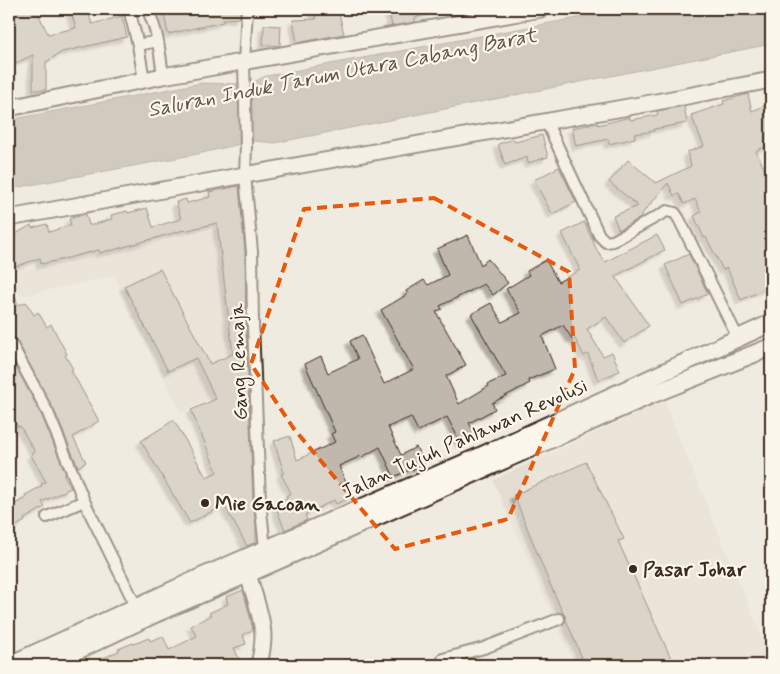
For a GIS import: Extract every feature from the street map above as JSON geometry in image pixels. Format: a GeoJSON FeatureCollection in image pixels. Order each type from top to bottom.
{"type":"FeatureCollection","features":[{"type":"Feature","properties":{"kind":"main road","name":"Jalan Tujuh Pahlawan Revolusi"},"geometry":{"type":"LineString","coordinates":[[9,664],[265,549],[473,459],[771,323]]}},
{"type":"Feature","properties":{"kind":"main road","name":"Jalan Tujuh Pahlawan Revolusi"},"geometry":{"type":"LineString","coordinates":[[47,665],[155,614],[651,395],[771,347]]}},
{"type":"Feature","properties":{"kind":"street"},"geometry":{"type":"LineString","coordinates":[[129,9],[144,80]]}},
{"type":"Feature","properties":{"kind":"street"},"geometry":{"type":"LineString","coordinates":[[147,9],[158,41],[163,76]]}},
{"type":"Feature","properties":{"kind":"street","name":"Gang Remaja"},"geometry":{"type":"LineString","coordinates":[[247,9],[244,63],[246,175],[252,252],[260,500],[265,549]]}},
{"type":"Feature","properties":{"kind":"street"},"geometry":{"type":"LineString","coordinates":[[9,108],[163,76],[541,9]]}},
{"type":"Feature","properties":{"kind":"street"},"geometry":{"type":"LineString","coordinates":[[138,45],[158,41]]}},
{"type":"Feature","properties":{"kind":"street"},"geometry":{"type":"LineString","coordinates":[[9,218],[771,80]]}},
{"type":"Feature","properties":{"kind":"street"},"geometry":{"type":"LineString","coordinates":[[546,121],[599,235],[606,242],[613,241],[668,212],[675,213],[738,338]]}},
{"type":"Feature","properties":{"kind":"street"},"geometry":{"type":"LineString","coordinates":[[9,340],[48,413],[84,501],[136,606]]}},
{"type":"Feature","properties":{"kind":"street"},"geometry":{"type":"LineString","coordinates":[[47,517],[84,501]]}},
{"type":"Feature","properties":{"kind":"street"},"geometry":{"type":"LineString","coordinates":[[248,574],[262,624],[263,637],[259,665]]}},
{"type":"Feature","properties":{"kind":"street"},"geometry":{"type":"LineString","coordinates":[[445,665],[443,659],[484,648],[559,619]]}},
{"type":"Feature","properties":{"kind":"highlighted area"},"geometry":{"type":"Polygon","coordinates":[[[434,198],[569,272],[575,369],[508,519],[395,549],[294,429],[251,364],[304,209],[434,198]]]}},
{"type":"Feature","properties":{"kind":"shaded area"},"geometry":{"type":"Polygon","coordinates":[[[218,229],[237,385],[181,413],[114,276],[21,296],[9,279],[9,273],[218,229]]]}},
{"type":"Feature","properties":{"kind":"shaded area","name":"Pasar Johar"},"geometry":{"type":"Polygon","coordinates":[[[664,401],[771,659],[771,665],[574,665],[493,480],[664,401]]]}},
{"type":"Feature","properties":{"kind":"water","name":"Saluran Induk Tarum Utara Cabang Barat"},"geometry":{"type":"Polygon","coordinates":[[[625,9],[771,9],[771,44],[275,143],[253,141],[198,154],[9,189],[9,120],[201,83],[249,84],[266,76],[625,9]]]}},
{"type":"Feature","properties":{"kind":"building"},"geometry":{"type":"Polygon","coordinates":[[[9,9],[36,9],[48,34],[76,28],[70,9],[87,9],[92,24],[122,16],[127,37],[62,52],[46,62],[46,90],[33,90],[33,55],[12,65],[9,58],[9,9]]]}},
{"type":"Feature","properties":{"kind":"building"},"geometry":{"type":"Polygon","coordinates":[[[163,9],[240,9],[240,18],[223,19],[223,22],[168,34],[163,9]]]}},
{"type":"Feature","properties":{"kind":"building"},"geometry":{"type":"Polygon","coordinates":[[[314,9],[338,9],[344,34],[297,43],[293,20],[316,19],[314,9]]]}},
{"type":"Feature","properties":{"kind":"building"},"geometry":{"type":"Polygon","coordinates":[[[401,9],[435,10],[415,18],[415,22],[392,26],[389,11],[401,9]]]}},
{"type":"Feature","properties":{"kind":"building"},"geometry":{"type":"Polygon","coordinates":[[[264,25],[281,26],[280,46],[263,45],[264,25]]]}},
{"type":"Feature","properties":{"kind":"building"},"geometry":{"type":"Polygon","coordinates":[[[748,94],[752,111],[771,103],[771,144],[756,151],[765,170],[771,168],[771,286],[741,300],[727,268],[723,270],[706,237],[704,238],[694,216],[701,212],[695,199],[684,204],[679,194],[674,196],[668,183],[641,215],[642,217],[619,230],[613,216],[638,206],[609,182],[628,160],[656,183],[691,166],[687,152],[704,146],[691,115],[724,104],[723,101],[748,94]]]}},
{"type":"Feature","properties":{"kind":"building"},"geometry":{"type":"Polygon","coordinates":[[[684,106],[687,123],[634,134],[635,138],[609,144],[608,139],[576,146],[572,128],[598,123],[598,125],[630,117],[630,120],[658,115],[657,111],[684,106]]]}},
{"type":"Feature","properties":{"kind":"building"},"geometry":{"type":"Polygon","coordinates":[[[542,135],[548,157],[528,163],[527,157],[505,165],[498,144],[514,139],[515,142],[542,135]]]}},
{"type":"Feature","properties":{"kind":"building"},"geometry":{"type":"Polygon","coordinates":[[[559,167],[576,202],[552,214],[534,180],[559,167]]]}},
{"type":"Feature","properties":{"kind":"building"},"geometry":{"type":"Polygon","coordinates":[[[239,186],[245,252],[253,500],[256,527],[256,542],[247,546],[224,505],[190,523],[141,441],[174,420],[206,477],[217,472],[191,410],[216,399],[196,358],[168,371],[124,286],[160,269],[210,364],[233,354],[217,223],[184,230],[110,251],[100,253],[99,250],[41,264],[40,258],[9,269],[9,238],[31,225],[32,228],[47,224],[49,232],[71,225],[69,219],[86,214],[89,225],[92,225],[112,219],[111,215],[147,208],[153,227],[181,219],[176,202],[186,199],[187,203],[210,197],[209,192],[239,186]]]}},
{"type":"Feature","properties":{"kind":"building"},"geometry":{"type":"Polygon","coordinates":[[[584,222],[597,250],[605,262],[657,235],[665,250],[615,276],[649,326],[624,343],[606,317],[587,329],[603,356],[612,352],[620,371],[598,380],[588,354],[584,356],[574,337],[572,339],[563,325],[542,336],[555,369],[528,380],[530,383],[492,403],[495,409],[469,423],[476,435],[461,443],[447,417],[418,431],[411,417],[388,427],[401,455],[416,447],[425,463],[394,477],[380,447],[362,457],[339,466],[352,497],[336,504],[334,500],[305,515],[307,520],[285,530],[275,502],[288,498],[286,496],[291,493],[281,474],[284,473],[274,441],[290,436],[297,460],[335,442],[331,434],[335,432],[305,364],[321,356],[328,373],[358,359],[350,341],[362,335],[384,384],[414,369],[381,310],[408,294],[406,291],[424,280],[428,285],[448,275],[437,249],[468,235],[481,265],[488,259],[508,283],[493,295],[484,284],[440,306],[442,309],[436,312],[466,365],[446,376],[459,404],[489,386],[488,384],[506,376],[471,314],[491,303],[502,322],[521,313],[506,289],[529,275],[527,271],[546,260],[558,282],[580,270],[562,233],[584,222]]]}},
{"type":"Feature","properties":{"kind":"building"},"geometry":{"type":"Polygon","coordinates":[[[689,254],[708,294],[683,305],[665,265],[689,254]]]}},
{"type":"Feature","properties":{"kind":"building"},"geometry":{"type":"Polygon","coordinates":[[[9,287],[19,305],[26,302],[34,315],[38,312],[47,327],[51,324],[67,354],[65,355],[73,369],[71,370],[99,421],[73,437],[86,462],[78,467],[54,410],[15,337],[9,333],[9,287]]]}},
{"type":"Feature","properties":{"kind":"building"},"geometry":{"type":"Polygon","coordinates":[[[9,354],[42,416],[66,474],[64,475],[71,488],[42,502],[45,507],[9,530],[9,507],[26,498],[25,495],[46,482],[31,455],[35,452],[9,411],[9,354]]]}},
{"type":"Feature","properties":{"kind":"building"},"geometry":{"type":"Polygon","coordinates":[[[586,462],[624,539],[618,541],[674,665],[585,665],[514,495],[586,462]]]}},
{"type":"Feature","properties":{"kind":"building"},"geometry":{"type":"Polygon","coordinates":[[[243,590],[253,630],[243,635],[246,644],[234,648],[242,665],[87,665],[119,651],[118,649],[149,638],[150,641],[163,636],[169,650],[197,636],[191,626],[211,615],[209,613],[228,604],[226,597],[243,590]]]}},
{"type":"Feature","properties":{"kind":"place","name":"Mie Gacoan"},"geometry":{"type":"Point","coordinates":[205,503]}},
{"type":"Feature","properties":{"kind":"place","name":"Pasar Johar"},"geometry":{"type":"Point","coordinates":[633,569]}}]}
